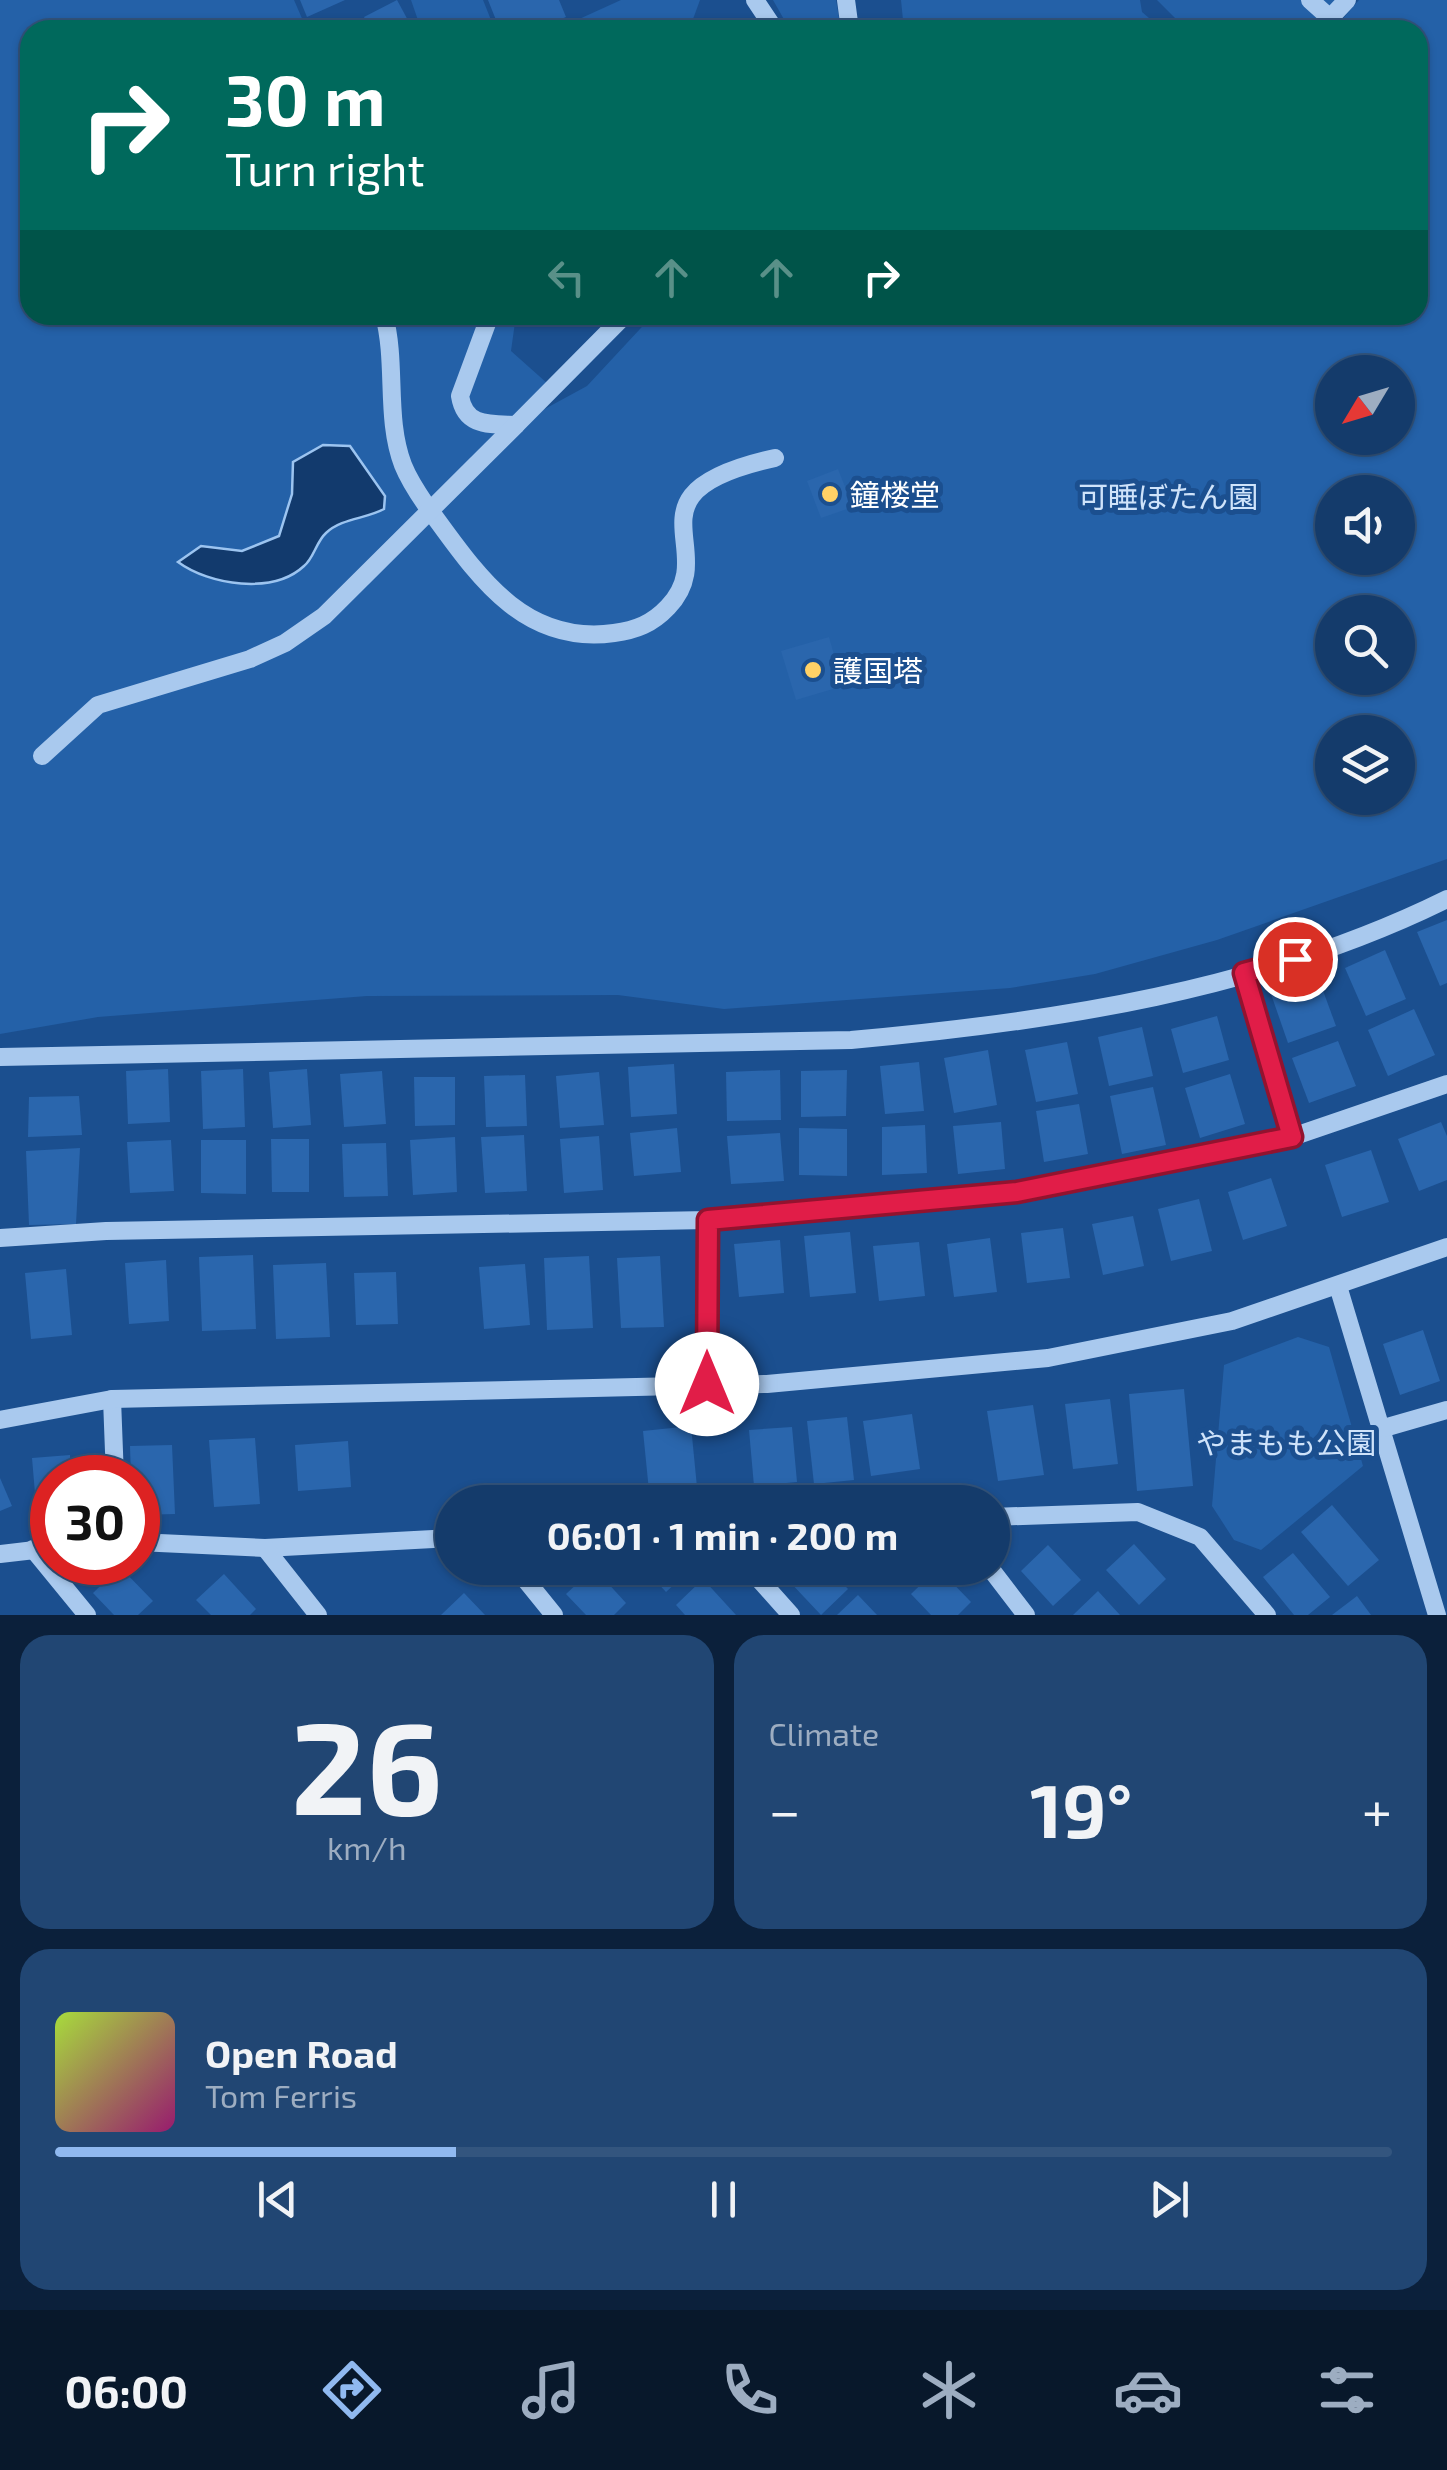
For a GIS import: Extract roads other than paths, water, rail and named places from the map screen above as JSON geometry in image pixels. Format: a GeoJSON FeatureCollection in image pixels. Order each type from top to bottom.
{"type":"FeatureCollection","features":[{"type":"Feature","properties":{"kind":"street"},"geometry":{"type":"LineString","coordinates":[[1310,0],[1330,18],[1348,0]]}},
{"type":"Feature","properties":{"kind":"street"},"geometry":{"type":"LineString","coordinates":[[386,325],[392,349],[397,443],[418,496],[485,584],[526,616],[588,636],[639,629],[666,609],[686,579],[681,521],[686,502],[715,476],[774,458]]}},
{"type":"Feature","properties":{"kind":"street"},"geometry":{"type":"LineString","coordinates":[[486,325],[460,396],[462,410],[470,419],[485,424],[516,425]]}},
{"type":"Feature","properties":{"kind":"street"},"geometry":{"type":"LineString","coordinates":[[42,756],[98,705],[250,659],[324,616],[369,576],[616,325]]}},
{"type":"Feature","properties":{"kind":"street"},"geometry":{"type":"LineString","coordinates":[[0,1058],[851,1040],[986,1028],[1145,999],[1244,973],[1313,952],[1447,899]]}},
{"type":"Feature","properties":{"kind":"street"},"geometry":{"type":"LineString","coordinates":[[1244,973],[1292,1137]]}},
{"type":"Feature","properties":{"kind":"street"},"geometry":{"type":"LineString","coordinates":[[0,1238],[106,1231],[708,1220],[1017,1192],[1292,1137],[1447,1084]]}},
{"type":"Feature","properties":{"kind":"street"},"geometry":{"type":"LineString","coordinates":[[707,1384],[708,1220]]}},
{"type":"Feature","properties":{"kind":"street"},"geometry":{"type":"LineString","coordinates":[[0,1420],[112,1399],[766,1384],[1048,1358],[1136,1344],[1232,1321],[1447,1247]]}},
{"type":"Feature","properties":{"kind":"street"},"geometry":{"type":"LineString","coordinates":[[1338,1286],[1384,1428],[1437,1615]]}},
{"type":"Feature","properties":{"kind":"street"},"geometry":{"type":"LineString","coordinates":[[112,1399],[115,1455]]}},
{"type":"Feature","properties":{"kind":"street"},"geometry":{"type":"LineString","coordinates":[[1384,1428],[1447,1410]]}},
{"type":"Feature","properties":{"kind":"street"},"geometry":{"type":"LineString","coordinates":[[1010,1516],[1138,1512],[1200,1536],[1267,1615]]}},
{"type":"Feature","properties":{"kind":"street"},"geometry":{"type":"LineString","coordinates":[[160,1543],[264,1548],[435,1539]]}},
{"type":"Feature","properties":{"kind":"street"},"geometry":{"type":"LineString","coordinates":[[264,1548],[318,1615]]}},
{"type":"Feature","properties":{"kind":"street"},"geometry":{"type":"LineString","coordinates":[[0,1554],[30,1550]]}},
{"type":"Feature","properties":{"kind":"street"},"geometry":{"type":"LineString","coordinates":[[68,1585],[88,1615]]}},
{"type":"Feature","properties":{"kind":"street"},"geometry":{"type":"LineString","coordinates":[[530,1585],[554,1615]]}},
{"type":"Feature","properties":{"kind":"street"},"geometry":{"type":"LineString","coordinates":[[764,1585],[791,1615]]}},
{"type":"Feature","properties":{"kind":"street"},"geometry":{"type":"LineString","coordinates":[[1003,1585],[1026,1615]]}},
{"type":"Feature","properties":{"kind":"place","name":"鐘楼堂"},"geometry":{"type":"Point","coordinates":[830,494]}},
{"type":"Feature","properties":{"kind":"place","name":"護国塔"},"geometry":{"type":"Point","coordinates":[813,670]}},
{"type":"Feature","properties":{"kind":"park label","name":"可睡ぼたん園"},"geometry":{"type":"Point","coordinates":[1168,496]}},
{"type":"Feature","properties":{"kind":"park label","name":"やまもも公園"},"geometry":{"type":"Point","coordinates":[1286,1442]}}]}
